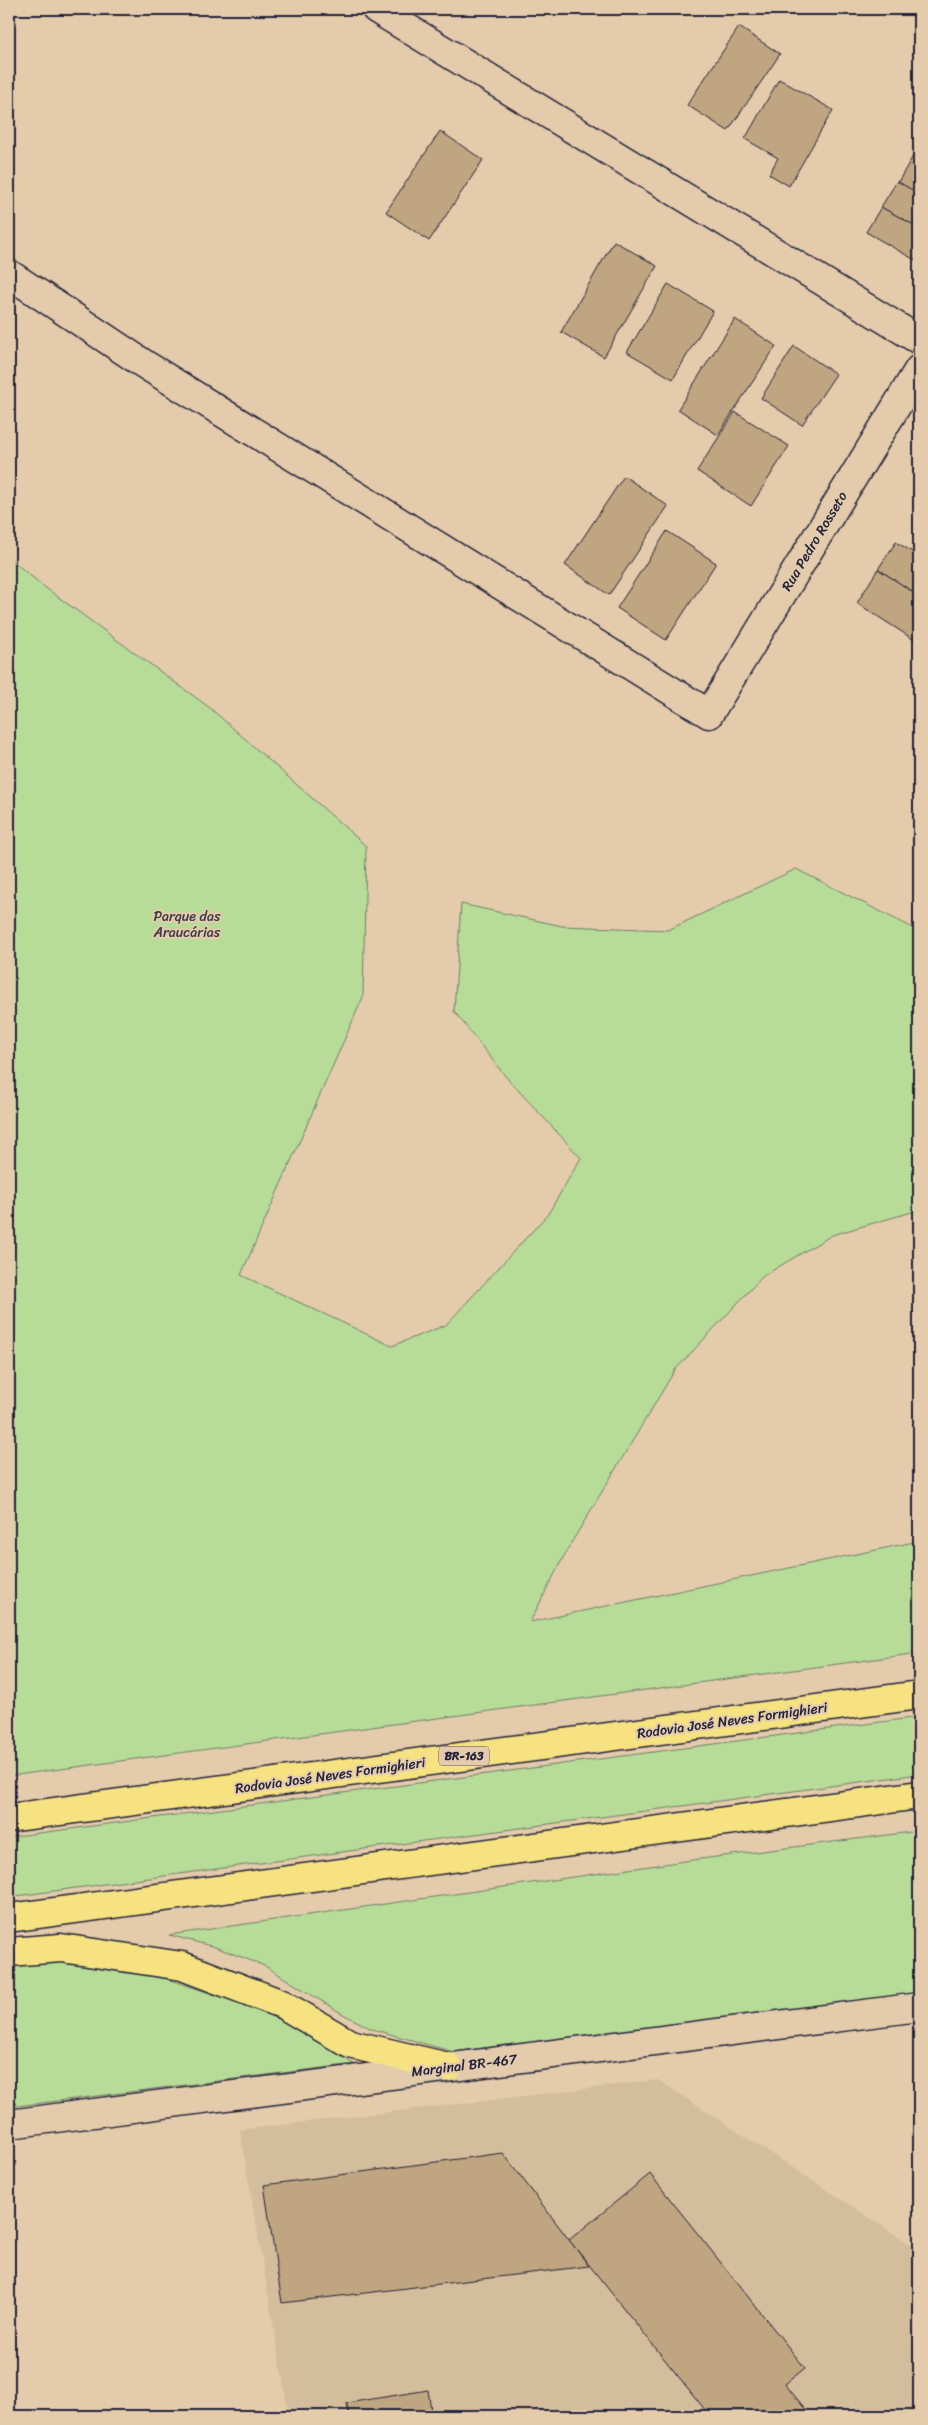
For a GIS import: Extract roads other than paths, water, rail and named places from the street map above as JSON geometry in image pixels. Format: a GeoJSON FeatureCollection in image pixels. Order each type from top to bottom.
{"type":"FeatureCollection","features":[{"type":"Feature","properties":{"kind":"highway","name":"Rodovia José Neves Formighieri"},"geometry":{"type":"LineString","coordinates":[[9,1818],[919,1695]]}},
{"type":"Feature","properties":{"kind":"highway"},"geometry":{"type":"LineString","coordinates":[[9,1918],[919,1795]]}},
{"type":"Feature","properties":{"kind":"highway"},"geometry":{"type":"LineString","coordinates":[[9,1952],[61,1948],[182,1966],[282,2004],[350,2044],[448,2067]]}},
{"type":"Feature","properties":{"kind":"street"},"geometry":{"type":"LineString","coordinates":[[376,9],[919,340]]}},
{"type":"Feature","properties":{"kind":"street","name":"Rua Pedro Rosseto"},"geometry":{"type":"LineString","coordinates":[[9,274],[144,364],[709,714],[919,369]]}},
{"type":"Feature","properties":{"kind":"street","name":"Marginal BR-467"},"geometry":{"type":"LineString","coordinates":[[9,2124],[919,2007]]}},
{"type":"Feature","properties":{"kind":"park label","name":"Parque das Araucárias"},"geometry":{"type":"Point","coordinates":[187,924]}}]}
